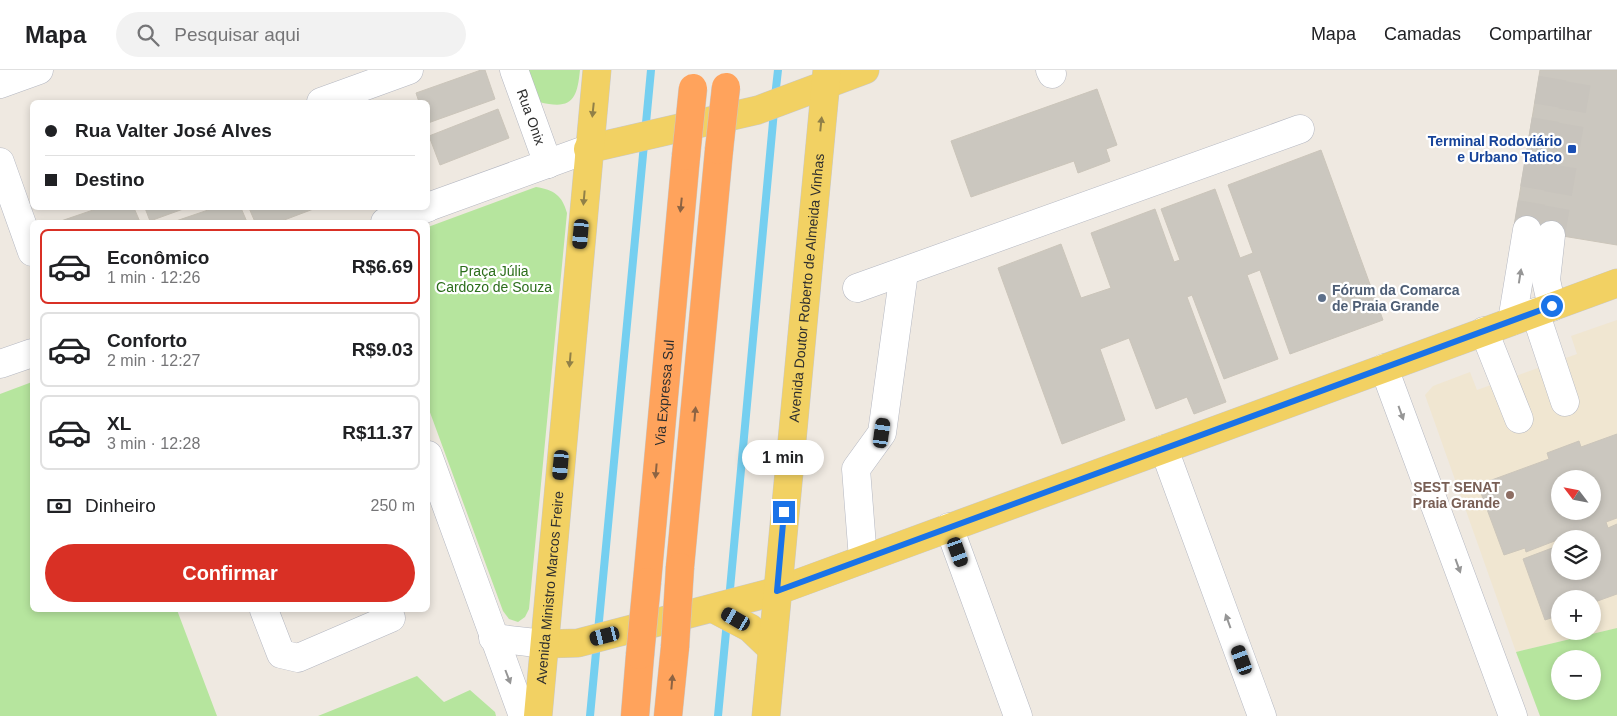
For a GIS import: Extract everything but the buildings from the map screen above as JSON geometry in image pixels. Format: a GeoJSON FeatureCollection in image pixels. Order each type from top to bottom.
{"type":"FeatureCollection","features":[{"type":"Feature","properties":{"kind":"highway"},"geometry":{"type":"LineString","coordinates":[[668,716],[680,567],[727,78]]}},
{"type":"Feature","properties":{"kind":"highway","name":"Via Expressa Sul"},"geometry":{"type":"LineString","coordinates":[[635,716],[694,79]]}},
{"type":"Feature","properties":{"kind":"main road","name":"Avenida Ministro Marcos Freire"},"geometry":{"type":"LineString","coordinates":[[538,716],[588,149],[597,70]]}},
{"type":"Feature","properties":{"kind":"main road"},"geometry":{"type":"LineString","coordinates":[[588,149],[758,110],[787,100],[826,77],[865,70]]}},
{"type":"Feature","properties":{"kind":"main road","name":"Avenida Doutor Roberto de Almeida Vinhas"},"geometry":{"type":"LineString","coordinates":[[766,716],[826,77]]}},
{"type":"Feature","properties":{"kind":"main road"},"geometry":{"type":"LineString","coordinates":[[545,644],[595,639],[725,609],[1617,283]]}},
{"type":"Feature","properties":{"kind":"main road"},"geometry":{"type":"LineString","coordinates":[[725,609],[750,628],[772,649]]}},
{"type":"Feature","properties":{"kind":"street"},"geometry":{"type":"LineString","coordinates":[[0,84],[39,70]]}},
{"type":"Feature","properties":{"kind":"street"},"geometry":{"type":"LineString","coordinates":[[326,100],[409,70]]}},
{"type":"Feature","properties":{"kind":"street","name":"Rua Onix"},"geometry":{"type":"LineString","coordinates":[[514,70],[548,164]]}},
{"type":"Feature","properties":{"kind":"street"},"geometry":{"type":"LineString","coordinates":[[857,288],[1300,129]]}},
{"type":"Feature","properties":{"kind":"street"},"geometry":{"type":"LineString","coordinates":[[430,206],[588,149]]}},
{"type":"Feature","properties":{"kind":"street"},"geometry":{"type":"LineString","coordinates":[[0,162],[30,247]]}},
{"type":"Feature","properties":{"kind":"street"},"geometry":{"type":"LineString","coordinates":[[391,220],[419,210]]}},
{"type":"Feature","properties":{"kind":"street"},"geometry":{"type":"LineString","coordinates":[[1533,313],[1546,280],[1539,233],[1533,313],[1565,402]]}},
{"type":"Feature","properties":{"kind":"street"},"geometry":{"type":"LineString","coordinates":[[863,559],[856,469],[882,433],[904,272]]}},
{"type":"Feature","properties":{"kind":"street"},"geometry":{"type":"LineString","coordinates":[[1484,331],[1519,419]]}},
{"type":"Feature","properties":{"kind":"street"},"geometry":{"type":"LineString","coordinates":[[0,364],[30,354]]}},
{"type":"Feature","properties":{"kind":"street"},"geometry":{"type":"LineString","coordinates":[[1384,368],[1513,716]]}},
{"type":"Feature","properties":{"kind":"street"},"geometry":{"type":"LineString","coordinates":[[1164,449],[1262,716]]}},
{"type":"Feature","properties":{"kind":"street"},"geometry":{"type":"LineString","coordinates":[[430,461],[523,716]]}},
{"type":"Feature","properties":{"kind":"street"},"geometry":{"type":"LineString","coordinates":[[949,528],[1018,716]]}},
{"type":"Feature","properties":{"kind":"street"},"geometry":{"type":"LineString","coordinates":[[265,612],[281,654],[287,657],[298,658],[391,618]]}},
{"type":"Feature","properties":{"kind":"street"},"geometry":{"type":"LineString","coordinates":[[493,638],[545,644]]}},
{"type":"Feature","properties":{"kind":"shaded area","name":"SEST SENAT Praia Grande"},"geometry":{"type":"Polygon","coordinates":[[[1617,320],[1617,628],[1601,632],[1601,590],[1551,590],[1551,640],[1566,640],[1516,652],[1425,395],[1433,386],[1470,372],[1477,390],[1577,354],[1571,336],[1617,320]]]}},
{"type":"Feature","properties":{"kind":"green space"},"geometry":{"type":"Polygon","coordinates":[[[523,70],[580,70],[577,89],[571,100],[566,103],[559,105],[539,102],[523,70]]]}},
{"type":"Feature","properties":{"kind":"green space","name":"Praça Júlia Cardozo de Souza"},"geometry":{"type":"Polygon","coordinates":[[[536,187],[556,194],[563,202],[567,213],[529,609],[525,617],[518,622],[509,619],[503,611],[430,412],[430,226],[536,187]]]}},
{"type":"Feature","properties":{"kind":"green space"},"geometry":{"type":"Polygon","coordinates":[[[30,383],[30,612],[178,612],[217,716],[0,716],[0,394],[30,383]]]}},
{"type":"Feature","properties":{"kind":"green space"},"geometry":{"type":"Polygon","coordinates":[[[1617,628],[1617,716],[1540,716],[1516,652],[1566,640],[1601,640],[1601,632],[1617,628]]]}},
{"type":"Feature","properties":{"kind":"green space"},"geometry":{"type":"Polygon","coordinates":[[[417,676],[444,702],[470,690],[495,712],[496,716],[318,716],[417,676]]]}},
{"type":"Feature","properties":{"kind":"waterway"},"geometry":{"type":"LineString","coordinates":[[590,716],[651,70]]}},
{"type":"Feature","properties":{"kind":"waterway"},"geometry":{"type":"LineString","coordinates":[[775,97],[778,70]]}},
{"type":"Feature","properties":{"kind":"waterway"},"geometry":{"type":"LineString","coordinates":[[729,600],[774,111]]}},
{"type":"Feature","properties":{"kind":"waterway"},"geometry":{"type":"LineString","coordinates":[[718,716],[727,621]]}},
{"type":"Feature","properties":{"kind":"tunnel"},"geometry":{"type":"LineString","coordinates":[[1527,230],[1554,70]]}},
{"type":"Feature","properties":{"kind":"tunnel"},"geometry":{"type":"LineString","coordinates":[[1551,235],[1579,70]]}},
{"type":"Feature","properties":{"kind":"place","name":"Terminal Rodoviário e Urbano Tatico"},"geometry":{"type":"Point","coordinates":[1572,149]}},
{"type":"Feature","properties":{"kind":"place","name":"Fórum da Comarca de Praia Grande"},"geometry":{"type":"Point","coordinates":[1322,298]}},
{"type":"Feature","properties":{"kind":"place","name":"SEST SENAT Praia Grande"},"geometry":{"type":"Point","coordinates":[1510,495]}},
{"type":"Feature","properties":{"kind":"route"},"geometry":{"type":"LineString","coordinates":[[784,512],[777,591],[1552,306]]}}]}
